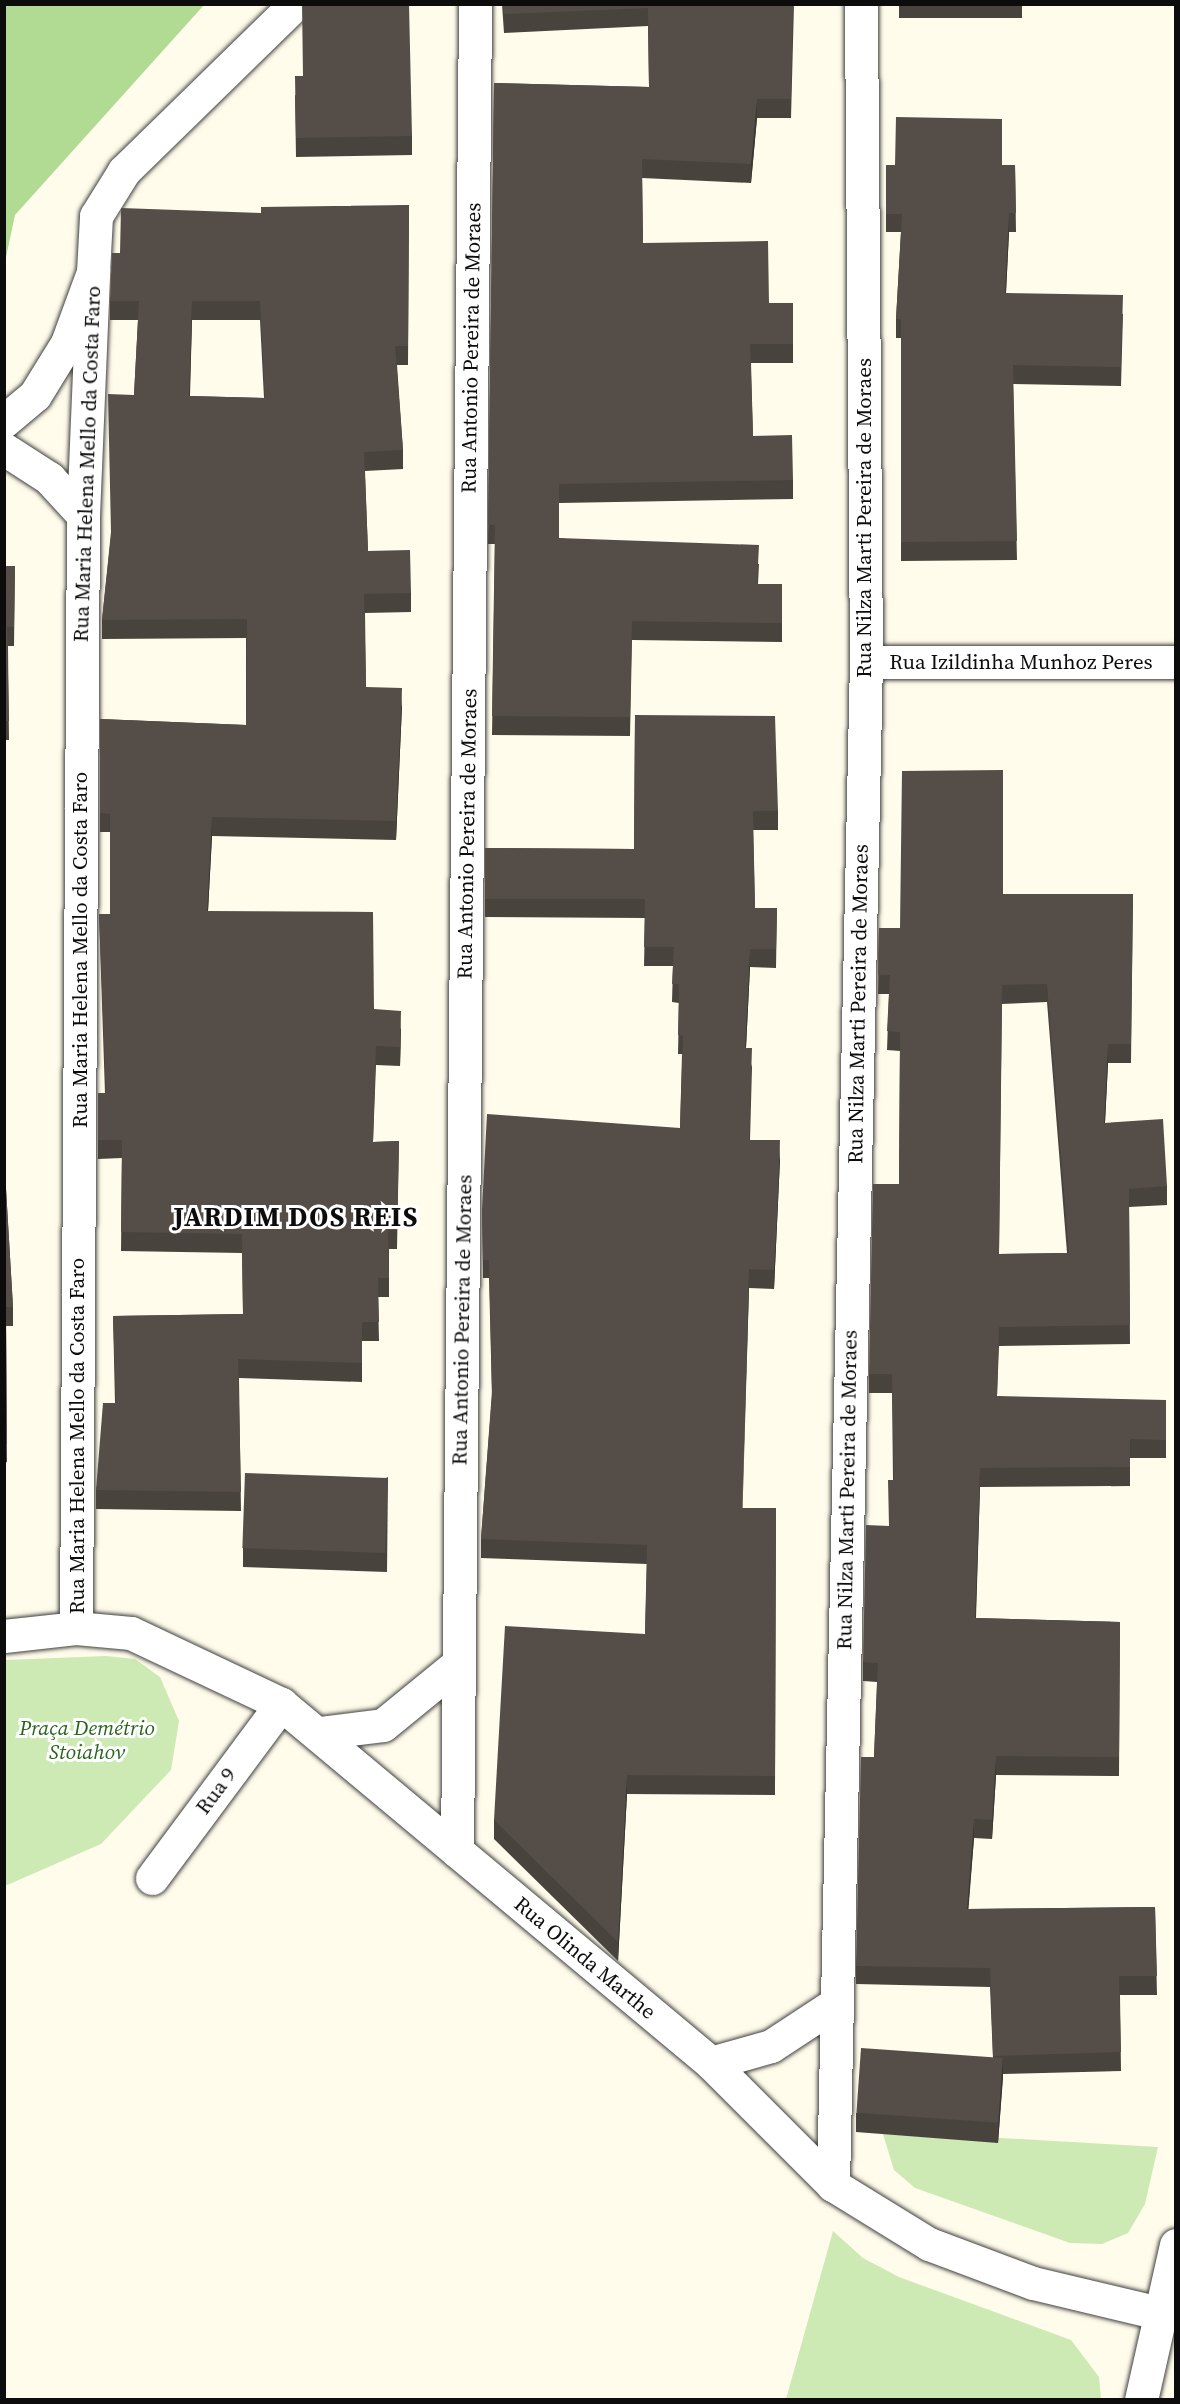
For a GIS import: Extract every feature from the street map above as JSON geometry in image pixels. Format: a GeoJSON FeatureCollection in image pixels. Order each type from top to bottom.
{"type":"FeatureCollection","features":[{"type":"Feature","properties":{"kind":"street","name":"Rua Maria Helena Mello da Costa Faro"},"geometry":{"type":"LineString","coordinates":[[76,1628],[83,515],[96,216],[124,171],[295,4]]}},
{"type":"Feature","properties":{"kind":"street","name":"Rua Antonio Pereira de Moraes"},"geometry":{"type":"LineString","coordinates":[[457,1851],[475,4]]}},
{"type":"Feature","properties":{"kind":"street","name":"Rua Nilza Marti Pereira de Moraes"},"geometry":{"type":"LineString","coordinates":[[833,2185],[835,2004],[866,662],[861,4]]}},
{"type":"Feature","properties":{"kind":"street"},"geometry":{"type":"LineString","coordinates":[[4,421],[35,395],[67,343],[93,272]]}},
{"type":"Feature","properties":{"kind":"street"},"geometry":{"type":"LineString","coordinates":[[4,449],[49,478],[83,515]]}},
{"type":"Feature","properties":{"kind":"street","name":"Rua Izildinha Munhoz Peres"},"geometry":{"type":"LineString","coordinates":[[866,662],[1176,662]]}},
{"type":"Feature","properties":{"kind":"street","name":"Rua Olinda Marthe"},"geometry":{"type":"LineString","coordinates":[[4,1636],[76,1628],[131,1633],[281,1704],[711,2063],[833,2185],[929,2244],[1032,2283],[1159,2313]]}},
{"type":"Feature","properties":{"kind":"street"},"geometry":{"type":"LineString","coordinates":[[318,1733],[383,1725],[459,1663]]}},
{"type":"Feature","properties":{"kind":"street","name":"Rua 9"},"geometry":{"type":"LineString","coordinates":[[152,1878],[281,1704]]}},
{"type":"Feature","properties":{"kind":"street"},"geometry":{"type":"LineString","coordinates":[[711,2063],[771,2046],[835,2004]]}},
{"type":"Feature","properties":{"kind":"street"},"geometry":{"type":"LineString","coordinates":[[1141,2400],[1176,2245]]}},
{"type":"Feature","properties":{"kind":"green space"},"geometry":{"type":"Polygon","coordinates":[[[5,4],[204,5],[15,215],[5,262],[5,4]]]}},
{"type":"Feature","properties":{"kind":"green space","name":"Praça Demétrio Stoiahov"},"geometry":{"type":"Polygon","coordinates":[[[106,1656],[135,1659],[160,1677],[179,1721],[171,1770],[101,1844],[5,1886],[5,1660],[106,1656]]]}},
{"type":"Feature","properties":{"kind":"green space"},"geometry":{"type":"Polygon","coordinates":[[[882,2131],[1158,2147],[1145,2204],[1128,2233],[1102,2244],[1070,2243],[915,2188],[894,2170],[882,2131]]]}},
{"type":"Feature","properties":{"kind":"green space"},"geometry":{"type":"Polygon","coordinates":[[[833,2231],[863,2258],[899,2277],[1071,2340],[1099,2377],[1101,2399],[786,2399],[833,2231]]]}},
{"type":"Feature","properties":{"kind":"building"},"geometry":{"type":"Polygon","coordinates":[[[302,4],[409,4],[412,136],[296,138],[295,76],[303,76],[302,4]]]}},
{"type":"Feature","properties":{"kind":"building"},"geometry":{"type":"Polygon","coordinates":[[[503,4],[793,4],[791,99],[757,99],[751,164],[642,159],[643,243],[768,241],[769,303],[793,303],[793,344],[750,344],[753,436],[792,435],[793,480],[559,484],[559,538],[759,545],[757,584],[782,584],[782,623],[632,621],[630,717],[492,716],[495,525],[488,525],[494,83],[649,87],[648,8],[504,14],[503,4]]]}},
{"type":"Feature","properties":{"kind":"building"},"geometry":{"type":"Polygon","coordinates":[[[896,117],[1002,119],[1002,165],[1015,165],[1016,213],[1009,213],[1005,293],[1123,295],[1121,367],[1013,365],[1017,541],[901,542],[901,319],[896,319],[902,214],[886,214],[886,165],[895,165],[896,117]]]}},
{"type":"Feature","properties":{"kind":"building"},"geometry":{"type":"Polygon","coordinates":[[[409,205],[408,346],[395,346],[403,450],[364,452],[368,551],[410,550],[411,593],[364,594],[366,687],[402,688],[396,821],[212,817],[207,911],[373,912],[374,1009],[401,1011],[400,1047],[376,1046],[373,1142],[399,1141],[397,1230],[388,1230],[389,1278],[378,1278],[379,1322],[362,1322],[362,1363],[238,1359],[241,1492],[96,1490],[103,1403],[116,1403],[113,1316],[243,1314],[242,1234],[121,1232],[122,1140],[98,1140],[98,1093],[106,1093],[99,914],[110,914],[110,814],[100,813],[100,719],[246,725],[247,619],[102,620],[111,532],[108,394],[134,395],[139,301],[110,301],[112,253],[120,253],[121,208],[261,213],[261,207],[409,205]],[[192,301],[189,396],[265,398],[260,301],[192,301]]]}},
{"type":"Feature","properties":{"kind":"building"},"geometry":{"type":"Polygon","coordinates":[[[4,566],[15,566],[14,627],[7,627],[9,721],[4,721],[4,566]]]}},
{"type":"Feature","properties":{"kind":"building"},"geometry":{"type":"Polygon","coordinates":[[[635,715],[775,716],[778,811],[753,811],[755,908],[777,908],[776,949],[750,949],[745,1048],[752,1048],[749,1140],[780,1140],[774,1270],[749,1269],[742,1508],[776,1508],[775,1776],[627,1775],[618,1942],[494,1820],[505,1626],[645,1634],[647,1545],[481,1539],[492,1391],[489,1260],[483,1260],[482,1209],[487,1114],[680,1128],[683,1036],[678,1035],[679,984],[672,984],[674,947],[644,947],[645,899],[485,899],[485,848],[634,849],[635,715]]]}},
{"type":"Feature","properties":{"kind":"building"},"geometry":{"type":"Polygon","coordinates":[[[1003,770],[1003,894],[1133,894],[1131,1044],[1108,1044],[1104,1123],[1163,1119],[1167,1186],[1129,1189],[1130,1325],[999,1327],[997,1396],[1166,1400],[1166,1440],[1130,1439],[1130,1467],[980,1468],[975,1618],[1120,1622],[1119,1757],[996,1756],[992,1820],[974,1819],[967,1909],[1155,1907],[1157,1976],[1119,1976],[1121,2052],[993,2056],[990,1968],[856,1966],[861,1757],[874,1757],[878,1663],[863,1662],[866,1525],[889,1526],[888,1480],[894,1480],[892,1374],[869,1374],[873,1184],[899,1184],[900,1032],[887,1031],[890,975],[878,975],[879,928],[900,928],[902,771],[1003,770]],[[1047,984],[1002,985],[999,1254],[1069,1253],[1047,984]]]}},
{"type":"Feature","properties":{"kind":"building"},"geometry":{"type":"Polygon","coordinates":[[[4,1155],[13,1307],[6,1307],[7,1444],[4,1444],[4,1155]]]}},
{"type":"Feature","properties":{"kind":"building"},"geometry":{"type":"Polygon","coordinates":[[[245,1473],[388,1478],[385,1553],[242,1548],[245,1473]]]}},
{"type":"Feature","properties":{"kind":"building"},"geometry":{"type":"Polygon","coordinates":[[[861,2048],[1003,2058],[998,2123],[856,2113],[861,2048]]]}},
{"type":"Feature","properties":{"kind":"district","name":"JARDIM DOS REIS"},"geometry":{"type":"Point","coordinates":[296,1217]}}]}
